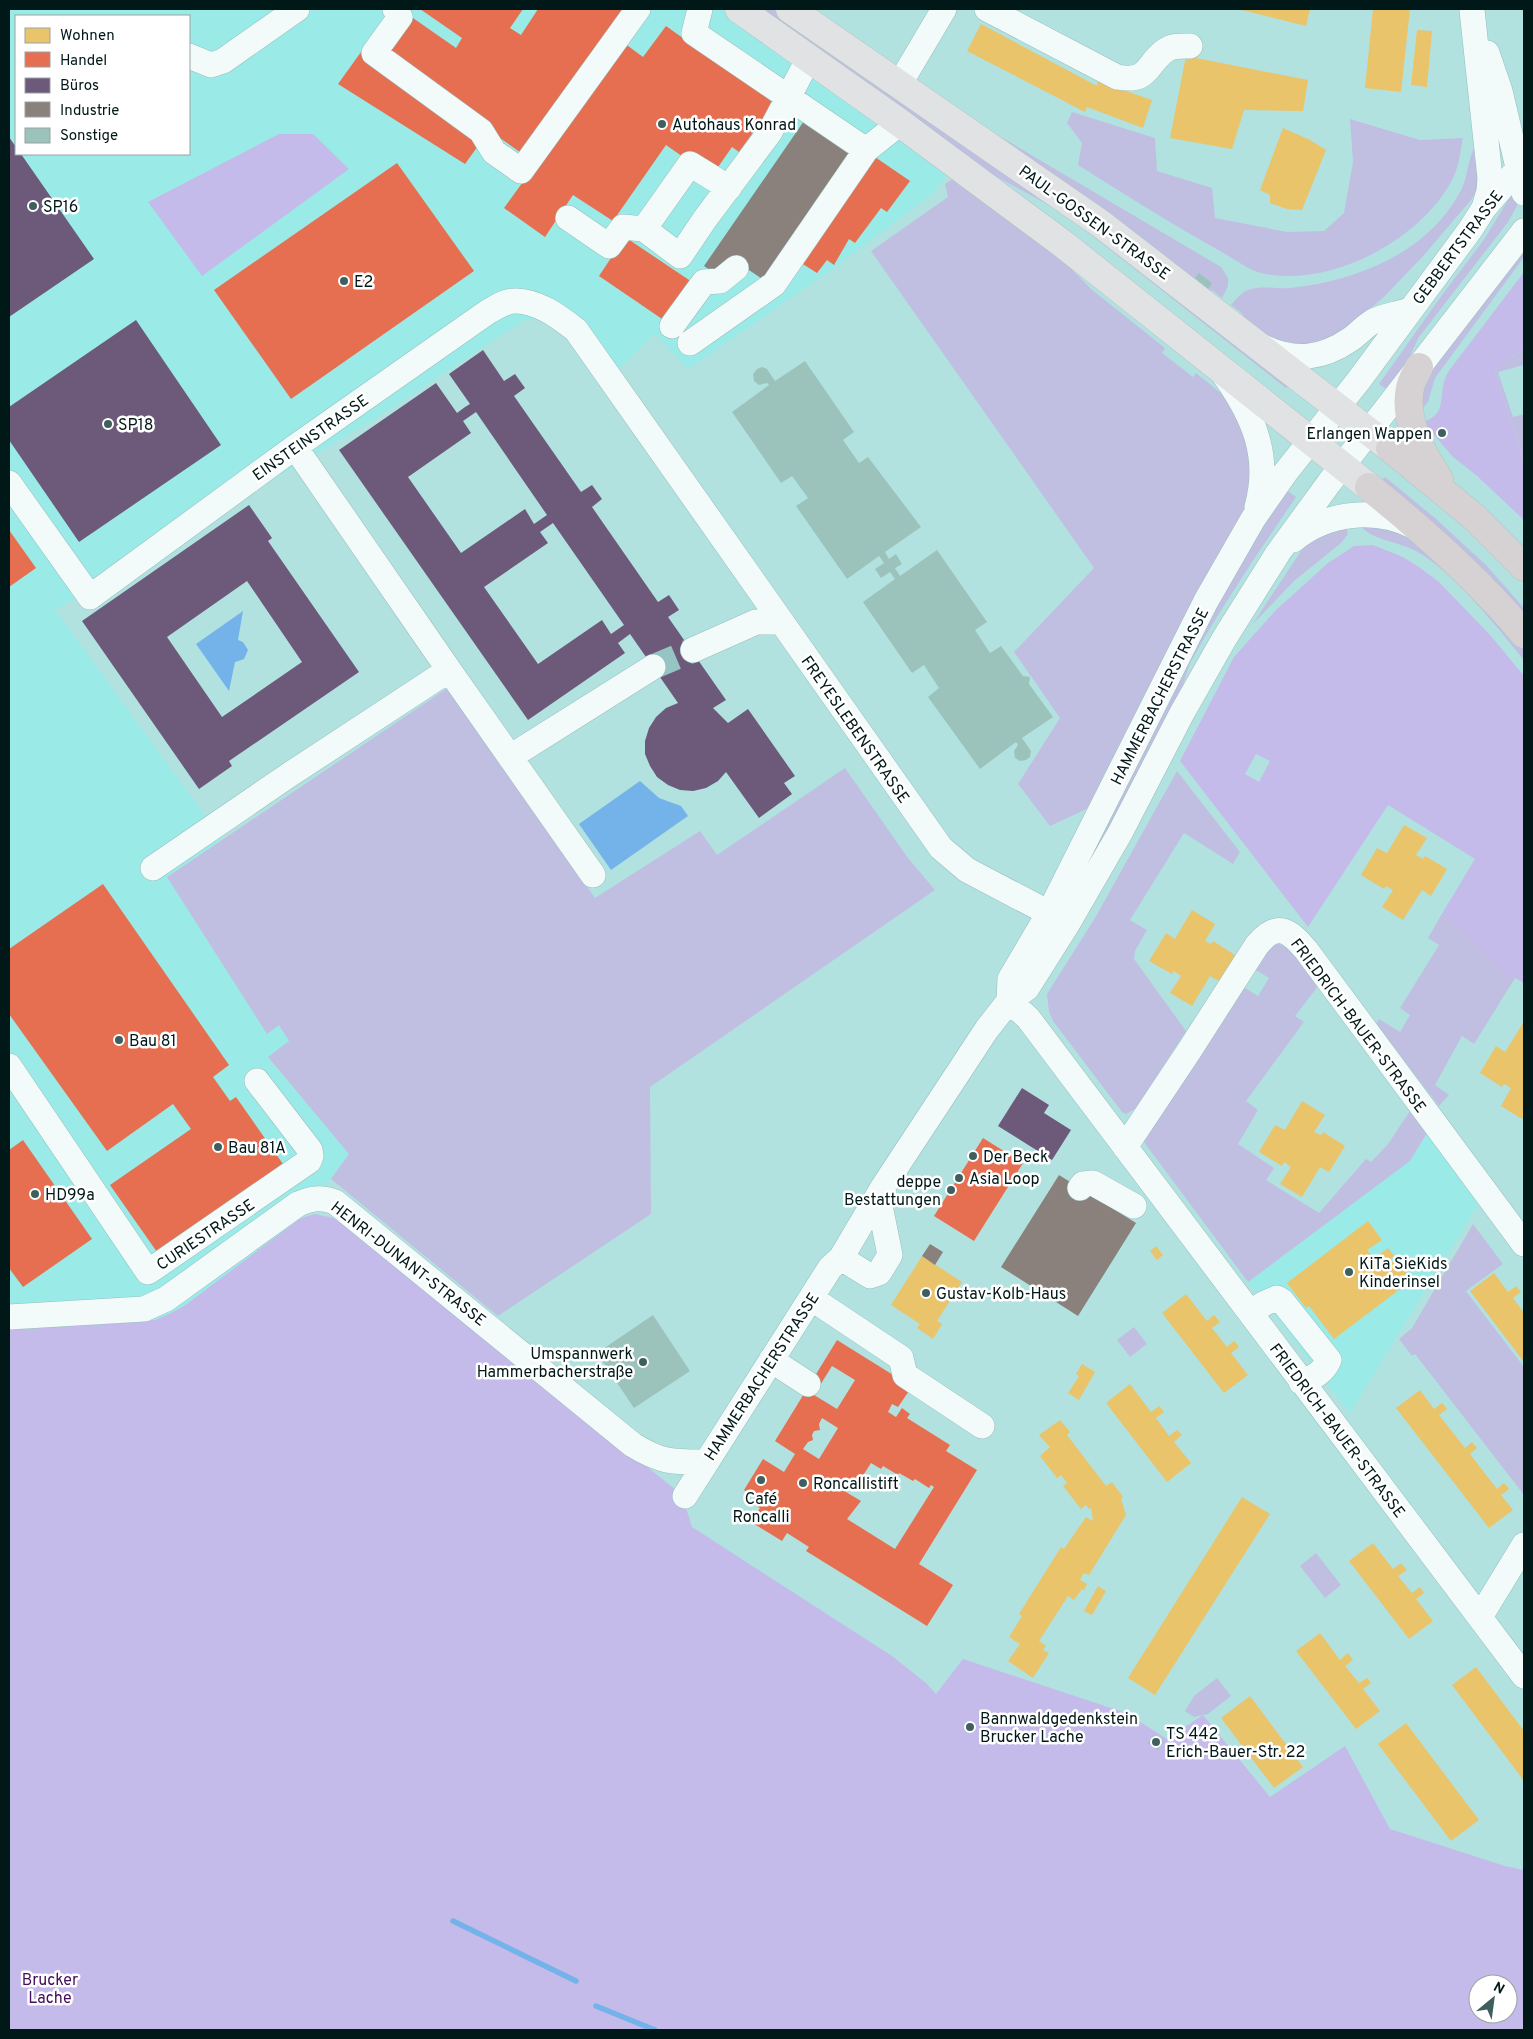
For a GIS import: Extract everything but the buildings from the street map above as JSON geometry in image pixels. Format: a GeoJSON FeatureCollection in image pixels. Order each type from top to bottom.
{"type":"FeatureCollection","features":[{"type":"Feature","properties":{"kind":"highway"},"geometry":{"type":"LineString","coordinates":[[1419,367],[1410,388],[1408,407],[1414,434],[1430,466],[1452,498]]}},
{"type":"Feature","properties":{"kind":"highway"},"geometry":{"type":"LineString","coordinates":[[1390,448],[1485,527],[1524,567]]}},
{"type":"Feature","properties":{"kind":"highway"},"geometry":{"type":"LineString","coordinates":[[1369,487],[1423,531],[1489,593],[1524,634]]}},
{"type":"Feature","properties":{"kind":"main road"},"geometry":{"type":"LineString","coordinates":[[739,9],[900,123],[1063,244],[1369,487]]}},
{"type":"Feature","properties":{"kind":"main road","name":"PAUL-GOSSEN-STRASSE"},"geometry":{"type":"LineString","coordinates":[[790,9],[1102,224],[1390,448]]}},
{"type":"Feature","properties":{"kind":"street"},"geometry":{"type":"LineString","coordinates":[[190,56],[211,65],[222,61],[297,9]]}},
{"type":"Feature","properties":{"kind":"street"},"geometry":{"type":"LineString","coordinates":[[395,9],[400,17],[374,53],[481,131],[494,152],[521,171],[638,9]]}},
{"type":"Feature","properties":{"kind":"street"},"geometry":{"type":"LineString","coordinates":[[700,9],[694,32],[866,150]]}},
{"type":"Feature","properties":{"kind":"street"},"geometry":{"type":"LineString","coordinates":[[899,85],[944,9]]}},
{"type":"Feature","properties":{"kind":"street"},"geometry":{"type":"LineString","coordinates":[[987,9],[1117,77],[1132,79],[1142,75],[1165,50],[1174,47],[1190,46]]}},
{"type":"Feature","properties":{"kind":"street"},"geometry":{"type":"LineString","coordinates":[[1472,9],[1522,165],[1524,193]]}},
{"type":"Feature","properties":{"kind":"street"},"geometry":{"type":"LineString","coordinates":[[1472,9],[1490,178],[1489,191],[1484,208]]}},
{"type":"Feature","properties":{"kind":"street"},"geometry":{"type":"LineString","coordinates":[[680,256],[770,132],[809,58]]}},
{"type":"Feature","properties":{"kind":"street"},"geometry":{"type":"LineString","coordinates":[[1500,92],[1524,111]]}},
{"type":"Feature","properties":{"kind":"street"},"geometry":{"type":"LineString","coordinates":[[690,343],[774,284],[866,150],[900,123]]}},
{"type":"Feature","properties":{"kind":"street"},"geometry":{"type":"LineString","coordinates":[[644,229],[690,164],[728,188]]}},
{"type":"Feature","properties":{"kind":"street","name":"GEBBERTSTRASSE"},"geometry":{"type":"LineString","coordinates":[[1338,407],[1470,230],[1484,208],[1522,165]]}},
{"type":"Feature","properties":{"kind":"street"},"geometry":{"type":"LineString","coordinates":[[568,218],[609,246],[623,227],[644,229],[680,256],[704,282],[720,282],[736,268]]}},
{"type":"Feature","properties":{"kind":"street"},"geometry":{"type":"LineString","coordinates":[[1369,431],[1419,367],[1523,226]]}},
{"type":"Feature","properties":{"kind":"street"},"geometry":{"type":"LineString","coordinates":[[672,326],[704,282]]}},
{"type":"Feature","properties":{"kind":"street","name":"EINSTEINSTRASSE"},"geometry":{"type":"LineString","coordinates":[[9,483],[90,597],[295,447],[489,311],[504,303],[514,301],[538,306],[555,314],[576,330],[688,488]]}},
{"type":"Feature","properties":{"kind":"street"},"geometry":{"type":"LineString","coordinates":[[1258,344],[1272,351],[1287,355],[1303,357],[1319,355],[1345,342],[1373,322],[1409,310]]}},
{"type":"Feature","properties":{"kind":"street"},"geometry":{"type":"LineString","coordinates":[[1218,367],[1240,398],[1259,442],[1263,486],[1254,519]]}},
{"type":"Feature","properties":{"kind":"street","name":"HAMMERBACHERSTRASSE"},"geometry":{"type":"LineString","coordinates":[[685,1496],[830,1268],[841,1258],[878,1196],[987,1029],[1009,1001],[1027,988],[1206,601],[1254,519],[1285,473],[1338,407]]}},
{"type":"Feature","properties":{"kind":"street","name":"HAMMERBACHERSTRASSE"},"geometry":{"type":"LineString","coordinates":[[1058,918],[1120,833],[1224,639],[1278,553],[1369,431]]}},
{"type":"Feature","properties":{"kind":"street"},"geometry":{"type":"LineString","coordinates":[[295,447],[593,874]]}},
{"type":"Feature","properties":{"kind":"street","name":"FREYESLEBENSTRASSE"},"geometry":{"type":"LineString","coordinates":[[688,488],[941,848],[967,870],[1058,918]]}},
{"type":"Feature","properties":{"kind":"street","name":"HAMMERBACHERSTRASSE"},"geometry":{"type":"LineString","coordinates":[[1278,553],[1300,534],[1321,522],[1351,515],[1380,515],[1409,523],[1423,531]]}},
{"type":"Feature","properties":{"kind":"street"},"geometry":{"type":"LineString","coordinates":[[693,650],[756,622],[781,622]]}},
{"type":"Feature","properties":{"kind":"street"},"geometry":{"type":"LineString","coordinates":[[510,757],[653,667]]}},
{"type":"Feature","properties":{"kind":"street"},"geometry":{"type":"LineString","coordinates":[[153,868],[449,670]]}},
{"type":"Feature","properties":{"kind":"street","name":"FRIEDRICH-BAUER-STRASSE"},"geometry":{"type":"LineString","coordinates":[[1125,1146],[1189,1051],[1257,944],[1271,932],[1279,930],[1288,932],[1306,950],[1524,1244]]}},
{"type":"Feature","properties":{"kind":"street","name":"FRIEDRICH-BAUER-STRASSE"},"geometry":{"type":"LineString","coordinates":[[1009,1001],[1028,1018],[1524,1676]]}},
{"type":"Feature","properties":{"kind":"street","name":"CURIESTRASSE"},"geometry":{"type":"LineString","coordinates":[[9,1066],[148,1272],[309,1161],[311,1156],[310,1150],[257,1081]]}},
{"type":"Feature","properties":{"kind":"street"},"geometry":{"type":"LineString","coordinates":[[1080,1188],[1083,1184],[1093,1182],[1126,1209],[1157,1189]]}},
{"type":"Feature","properties":{"kind":"street"},"geometry":{"type":"LineString","coordinates":[[841,1258],[870,1276],[879,1273],[890,1255],[878,1196]]}},
{"type":"Feature","properties":{"kind":"street","name":"HENRI-DUNANT-STRASSE"},"geometry":{"type":"LineString","coordinates":[[9,1317],[144,1309],[166,1299],[298,1204],[310,1199],[323,1198],[335,1202],[633,1445],[652,1456],[667,1461],[706,1462]]}},
{"type":"Feature","properties":{"kind":"street"},"geometry":{"type":"LineString","coordinates":[[148,1272],[166,1299]]}},
{"type":"Feature","properties":{"kind":"street"},"geometry":{"type":"LineString","coordinates":[[811,1298],[901,1358],[905,1375],[982,1426]]}},
{"type":"Feature","properties":{"kind":"street"},"geometry":{"type":"LineString","coordinates":[[1251,1314],[1270,1300],[1278,1298],[1329,1360],[1326,1367],[1317,1376],[1301,1382]]}},
{"type":"Feature","properties":{"kind":"street"},"geometry":{"type":"LineString","coordinates":[[772,1360],[808,1384]]}},
{"type":"Feature","properties":{"kind":"street"},"geometry":{"type":"LineString","coordinates":[[1480,1617],[1524,1545]]}},
{"type":"Feature","properties":{"kind":"shaded area"},"geometry":{"type":"Polygon","coordinates":[[[9,9],[757,9],[963,153],[933,193],[837,266],[688,369],[655,334],[619,369],[576,330],[555,314],[523,321],[378,417],[55,610],[222,839],[167,877],[267,1034],[279,1025],[290,1041],[268,1058],[349,1154],[301,1218],[184,1306],[155,1320],[9,1330],[9,9]]]}},
{"type":"Feature","properties":{"kind":"shaded area"},"geometry":{"type":"Polygon","coordinates":[[[759,9],[773,9],[917,110],[1046,195],[1292,381],[1286,388],[1075,222],[1045,203],[988,172],[759,9]]]}},
{"type":"Feature","properties":{"kind":"shaded area"},"geometry":{"type":"Polygon","coordinates":[[[1072,112],[1155,138],[1157,171],[1212,188],[1215,218],[1287,232],[1324,231],[1344,213],[1353,162],[1350,119],[1420,140],[1463,138],[1454,177],[1436,204],[1417,223],[1394,241],[1369,256],[1342,267],[1314,274],[1287,276],[1261,273],[1250,269],[1078,165],[1082,143],[1067,123],[1072,112]]]}},
{"type":"Feature","properties":{"kind":"shaded area"},"geometry":{"type":"Polygon","coordinates":[[[984,127],[1221,267],[1228,278],[1228,286],[1222,298],[1212,290],[1209,294],[984,127]]]}},
{"type":"Feature","properties":{"kind":"shaded area"},"geometry":{"type":"Polygon","coordinates":[[[1478,144],[1478,188],[1471,200],[1424,255],[1386,295],[1348,328],[1332,338],[1305,347],[1268,339],[1240,319],[1243,314],[1231,305],[1241,294],[1248,290],[1264,287],[1290,288],[1353,275],[1400,254],[1422,238],[1441,219],[1457,198],[1465,181],[1473,152],[1478,144]]]}},
{"type":"Feature","properties":{"kind":"shaded area"},"geometry":{"type":"Polygon","coordinates":[[[956,177],[1055,252],[1091,289],[1165,348],[1162,353],[1193,377],[1196,373],[1228,399],[1246,422],[1254,493],[1095,805],[1050,826],[1018,784],[1060,718],[1014,652],[1094,568],[871,251],[948,197],[945,184],[956,177]]]}},
{"type":"Feature","properties":{"kind":"shaded area"},"geometry":{"type":"Polygon","coordinates":[[[1512,194],[1518,197],[1517,206],[1508,222],[1419,337],[1407,362],[1389,391],[1379,384],[1483,241],[1512,194]]]}},
{"type":"Feature","properties":{"kind":"shaded area"},"geometry":{"type":"Polygon","coordinates":[[[1524,246],[1524,257],[1435,378],[1428,402],[1423,408],[1420,397],[1429,371],[1524,246]]]}},
{"type":"Feature","properties":{"kind":"shaded area"},"geometry":{"type":"Polygon","coordinates":[[[1524,349],[1524,365],[1498,372],[1513,417],[1524,414],[1524,461],[1495,371],[1497,367],[1524,349]]]}},
{"type":"Feature","properties":{"kind":"shaded area"},"geometry":{"type":"Polygon","coordinates":[[[1385,477],[1435,518],[1486,565],[1524,608],[1524,619],[1380,482],[1385,477]]]}},
{"type":"Feature","properties":{"kind":"shaded area"},"geometry":{"type":"Polygon","coordinates":[[[1285,489],[1296,497],[1213,623],[1190,663],[1179,697],[1072,897],[1208,617],[1285,489]]]}},
{"type":"Feature","properties":{"kind":"shaded area"},"geometry":{"type":"Polygon","coordinates":[[[1345,524],[1348,534],[1341,543],[1294,581],[1252,625],[1301,551],[1310,541],[1345,524]]]}},
{"type":"Feature","properties":{"kind":"shaded area"},"geometry":{"type":"Polygon","coordinates":[[[1360,525],[1404,530],[1520,642],[1524,647],[1524,660],[1474,601],[1445,572],[1416,551],[1371,534],[1360,525]]]}},
{"type":"Feature","properties":{"kind":"shaded area"},"geometry":{"type":"Polygon","coordinates":[[[243,611],[238,640],[243,642],[248,650],[244,659],[235,662],[229,691],[196,644],[243,611]]]}},
{"type":"Feature","properties":{"kind":"shaded area"},"geometry":{"type":"Polygon","coordinates":[[[449,687],[595,898],[700,831],[717,855],[845,768],[908,858],[935,890],[650,1087],[651,1214],[498,1316],[331,1179],[349,1154],[268,1057],[289,1041],[279,1025],[267,1034],[167,877],[449,687]]]}},
{"type":"Feature","properties":{"kind":"shaded area"},"geometry":{"type":"Polygon","coordinates":[[[1177,771],[1240,852],[1233,864],[1184,833],[1130,920],[1147,930],[1135,951],[1134,959],[1186,1031],[1135,1109],[1126,1114],[1122,1112],[1053,1021],[1049,1012],[1047,994],[1095,918],[1177,771]]]}},
{"type":"Feature","properties":{"kind":"shaded area"},"geometry":{"type":"Polygon","coordinates":[[[640,781],[659,798],[681,806],[688,816],[611,870],[579,824],[640,781]]]}},
{"type":"Feature","properties":{"kind":"shaded area"},"geometry":{"type":"Polygon","coordinates":[[[1443,912],[1501,970],[1515,978],[1474,1044],[1462,1036],[1435,1085],[1449,1095],[1439,1106],[1376,1024],[1379,1019],[1400,1032],[1410,1015],[1400,1008],[1439,945],[1428,938],[1443,912]]]}},
{"type":"Feature","properties":{"kind":"shaded area"},"geometry":{"type":"Polygon","coordinates":[[[1272,943],[1287,947],[1293,952],[1319,985],[1295,1016],[1304,1022],[1246,1101],[1258,1110],[1238,1144],[1274,1168],[1266,1180],[1319,1213],[1366,1159],[1371,1162],[1388,1144],[1410,1111],[1427,1133],[1410,1161],[1248,1282],[1144,1142],[1242,986],[1258,996],[1269,978],[1253,968],[1272,943]]]}},
{"type":"Feature","properties":{"kind":"shaded area","name":"KiTa SieKids Kinderinsel"},"geometry":{"type":"Polygon","coordinates":[[[1427,1133],[1479,1203],[1350,1413],[1248,1282],[1410,1161],[1427,1133]]]}},
{"type":"Feature","properties":{"kind":"shaded area"},"geometry":{"type":"Polygon","coordinates":[[[1473,1224],[1503,1264],[1466,1291],[1524,1367],[1524,1495],[1415,1354],[1412,1356],[1399,1339],[1412,1328],[1473,1224]]]}},
{"type":"Feature","properties":{"kind":"shaded area"},"geometry":{"type":"Polygon","coordinates":[[[1134,1327],[1147,1344],[1130,1357],[1117,1340],[1134,1327]]]}},
{"type":"Feature","properties":{"kind":"shaded area"},"geometry":{"type":"Polygon","coordinates":[[[1316,1553],[1341,1585],[1325,1598],[1300,1566],[1316,1553]]]}},
{"type":"Feature","properties":{"kind":"shaded area"},"geometry":{"type":"Polygon","coordinates":[[[1217,1678],[1231,1696],[1208,1714],[1194,1717],[1185,1711],[1194,1696],[1217,1678]]]}},
{"type":"Feature","properties":{"kind":"green space"},"geometry":{"type":"Polygon","coordinates":[[[279,134],[313,134],[349,169],[202,276],[148,202],[279,134]]]}},
{"type":"Feature","properties":{"kind":"green space"},"geometry":{"type":"Polygon","coordinates":[[[1524,272],[1524,349],[1497,367],[1495,371],[1524,461],[1524,520],[1476,475],[1453,457],[1423,422],[1434,416],[1439,409],[1448,372],[1524,272]]]}},
{"type":"Feature","properties":{"kind":"green space"},"geometry":{"type":"Polygon","coordinates":[[[1373,545],[1403,557],[1439,582],[1491,636],[1524,676],[1524,983],[1501,970],[1443,912],[1475,859],[1388,805],[1308,927],[1180,761],[1234,657],[1276,610],[1328,563],[1354,546],[1373,545]],[[1256,754],[1245,774],[1259,782],[1270,761],[1256,754]]]}},
{"type":"Feature","properties":{"kind":"green space","name":"Brucker Lache"},"geometry":{"type":"Polygon","coordinates":[[[315,1214],[333,1218],[348,1225],[682,1495],[692,1527],[892,1656],[926,1683],[936,1694],[963,1659],[1126,1713],[1167,1739],[1203,1715],[1270,1797],[1345,1746],[1390,1829],[1505,1866],[1524,1870],[1524,2030],[9,2030],[9,1330],[155,1320],[184,1306],[301,1218],[315,1214]]]}},
{"type":"Feature","properties":{"kind":"waterway"},"geometry":{"type":"LineString","coordinates":[[453,1921],[576,1981]]}},
{"type":"Feature","properties":{"kind":"waterway"},"geometry":{"type":"LineString","coordinates":[[596,2006],[655,2030]]}},
{"type":"Feature","properties":{"kind":"tunnel"},"geometry":{"type":"LineString","coordinates":[[653,667],[693,650]]}},
{"type":"Feature","properties":{"kind":"place","name":"Autohaus Konrad"},"geometry":{"type":"Point","coordinates":[662,124]}},
{"type":"Feature","properties":{"kind":"place","name":"SP16"},"geometry":{"type":"Point","coordinates":[33,206]}},
{"type":"Feature","properties":{"kind":"place","name":"E2"},"geometry":{"type":"Point","coordinates":[344,281]}},
{"type":"Feature","properties":{"kind":"place","name":"SP18"},"geometry":{"type":"Point","coordinates":[108,424]}},
{"type":"Feature","properties":{"kind":"place","name":"Erlangen Wappen"},"geometry":{"type":"Point","coordinates":[1442,433]}},
{"type":"Feature","properties":{"kind":"place","name":"Bau 81"},"geometry":{"type":"Point","coordinates":[119,1040]}},
{"type":"Feature","properties":{"kind":"place","name":"Bau 81A"},"geometry":{"type":"Point","coordinates":[218,1147]}},
{"type":"Feature","properties":{"kind":"place","name":"Der Beck"},"geometry":{"type":"Point","coordinates":[973,1156]}},
{"type":"Feature","properties":{"kind":"place","name":"Asia Loop"},"geometry":{"type":"Point","coordinates":[959,1178]}},
{"type":"Feature","properties":{"kind":"place","name":"deppe Bestattungen"},"geometry":{"type":"Point","coordinates":[951,1190]}},
{"type":"Feature","properties":{"kind":"place","name":"HD99a"},"geometry":{"type":"Point","coordinates":[35,1194]}},
{"type":"Feature","properties":{"kind":"place","name":"KiTa SieKids Kinderinsel"},"geometry":{"type":"Point","coordinates":[1349,1272]}},
{"type":"Feature","properties":{"kind":"place","name":"Gustav-Kolb-Haus"},"geometry":{"type":"Point","coordinates":[926,1293]}},
{"type":"Feature","properties":{"kind":"place","name":"Umspannwerk Hammerbacherstraße"},"geometry":{"type":"Point","coordinates":[643,1362]}},
{"type":"Feature","properties":{"kind":"place","name":"Café Roncalli"},"geometry":{"type":"Point","coordinates":[761,1480]}},
{"type":"Feature","properties":{"kind":"place","name":"Roncallistift"},"geometry":{"type":"Point","coordinates":[803,1483]}},
{"type":"Feature","properties":{"kind":"place","name":"Bannwaldgedenkstein Brucker Lache"},"geometry":{"type":"Point","coordinates":[970,1727]}},
{"type":"Feature","properties":{"kind":"place","name":"TS 442 Erich-Bauer-Str. 22"},"geometry":{"type":"Point","coordinates":[1156,1742]}}]}
